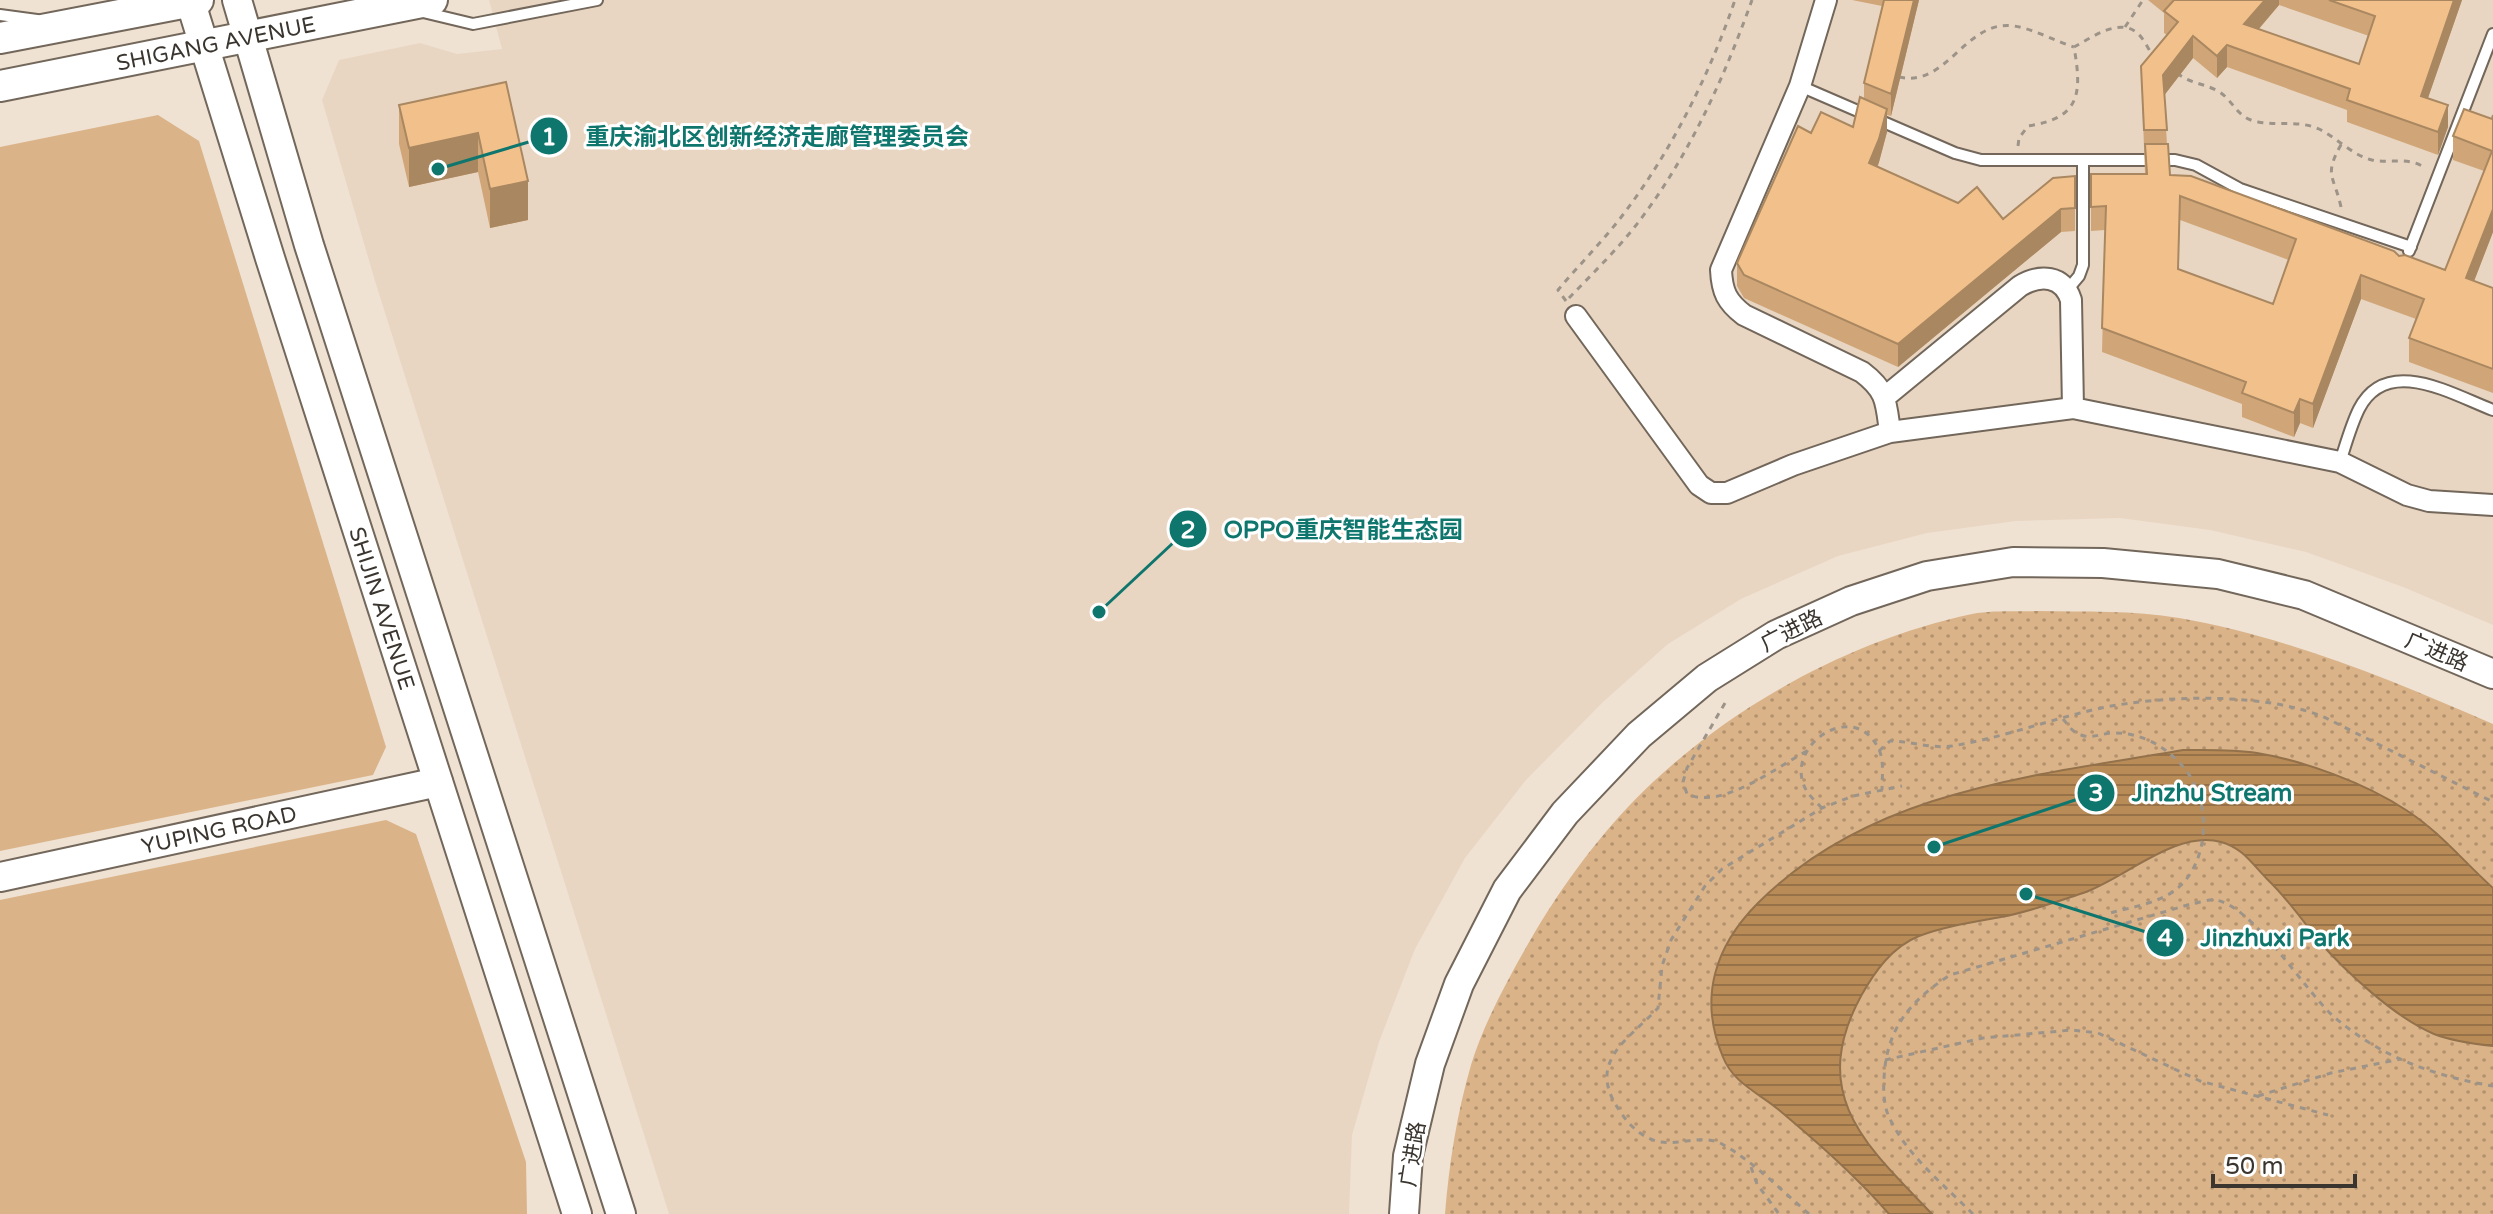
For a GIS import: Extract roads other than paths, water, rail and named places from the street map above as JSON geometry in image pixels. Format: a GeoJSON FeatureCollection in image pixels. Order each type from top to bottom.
{"type":"FeatureCollection","features":[{"type":"Feature","properties":{"kind":"main road","name":"SHIJIN AVENUE"},"geometry":{"type":"LineString","coordinates":[[237,0],[309,245],[621,1214]]}},
{"type":"Feature","properties":{"kind":"main road","name":"SHIGANG AVENUE"},"geometry":{"type":"LineString","coordinates":[[0,86],[432,0]]}},
{"type":"Feature","properties":{"kind":"main road","name":"SHIJIN AVENUE"},"geometry":{"type":"LineString","coordinates":[[193,1],[270,258],[577,1214]]}},
{"type":"Feature","properties":{"kind":"main road","name":"SHIGANG AVENUE"},"geometry":{"type":"LineString","coordinates":[[0,38],[193,1]]}},
{"type":"Feature","properties":{"kind":"main road"},"geometry":{"type":"LineString","coordinates":[[270,258],[273,246],[285,237],[300,238],[309,245]]}},
{"type":"Feature","properties":{"kind":"main road","name":"广进路"},"geometry":{"type":"LineString","coordinates":[[1404,1214],[1408,1156],[1430,1064],[1459,984],[1507,890],[1565,813],[1639,735],[1707,678],[1776,635],[1851,601],[1927,576],[2013,562],[2103,563],[2218,574],[2304,595],[2493,674]]}},
{"type":"Feature","properties":{"kind":"main road","name":"YUPING ROAD"},"geometry":{"type":"LineString","coordinates":[[0,877],[438,782]]}},
{"type":"Feature","properties":{"kind":"street"},"geometry":{"type":"LineString","coordinates":[[1826,0],[1800,86],[1721,270],[1722,290],[1731,305],[1744,315],[1862,372],[1877,384],[1885,397],[1890,432]]}},
{"type":"Feature","properties":{"kind":"street"},"geometry":{"type":"LineString","coordinates":[[1885,397],[2020,286],[2031,279],[2044,278],[2060,281],[2068,289],[2071,300],[2073,408]]}},
{"type":"Feature","properties":{"kind":"street"},"geometry":{"type":"LineString","coordinates":[[1576,316],[1699,485],[1711,493],[1727,493],[1793,465],[1890,432],[2073,408],[2340,462],[2407,495],[2429,501],[2493,505]]}},
{"type":"Feature","properties":{"kind":"lane"},"geometry":{"type":"LineString","coordinates":[[397,7],[473,24],[597,0]]}},
{"type":"Feature","properties":{"kind":"lane"},"geometry":{"type":"LineString","coordinates":[[0,15],[70,25]]}},
{"type":"Feature","properties":{"kind":"lane"},"geometry":{"type":"LineString","coordinates":[[2406,260],[2490,51],[2493,34]]}},
{"type":"Feature","properties":{"kind":"lane"},"geometry":{"type":"LineString","coordinates":[[1800,86],[1955,153],[1981,160],[2175,160],[2196,165],[2240,189],[2411,247]]}},
{"type":"Feature","properties":{"kind":"lane"},"geometry":{"type":"LineString","coordinates":[[2068,289],[2079,276],[2083,265],[2083,161]]}},
{"type":"Feature","properties":{"kind":"lane"},"geometry":{"type":"LineString","coordinates":[[2340,462],[2360,407],[2368,396],[2396,380],[2409,379],[2493,410]]}},
{"type":"Feature","properties":{"kind":"place","name":"重庆渝北区创新经济走廊管理委员会"},"geometry":{"type":"Point","coordinates":[438,169]}},
{"type":"Feature","properties":{"kind":"place","name":"OPPO重庆智能生态园"},"geometry":{"type":"Point","coordinates":[1099,612]}},
{"type":"Feature","properties":{"kind":"place","name":"Jinzhu Stream"},"geometry":{"type":"Point","coordinates":[1934,847]}},
{"type":"Feature","properties":{"kind":"place","name":"Jinzhuxi Park"},"geometry":{"type":"Point","coordinates":[2026,894]}}]}
